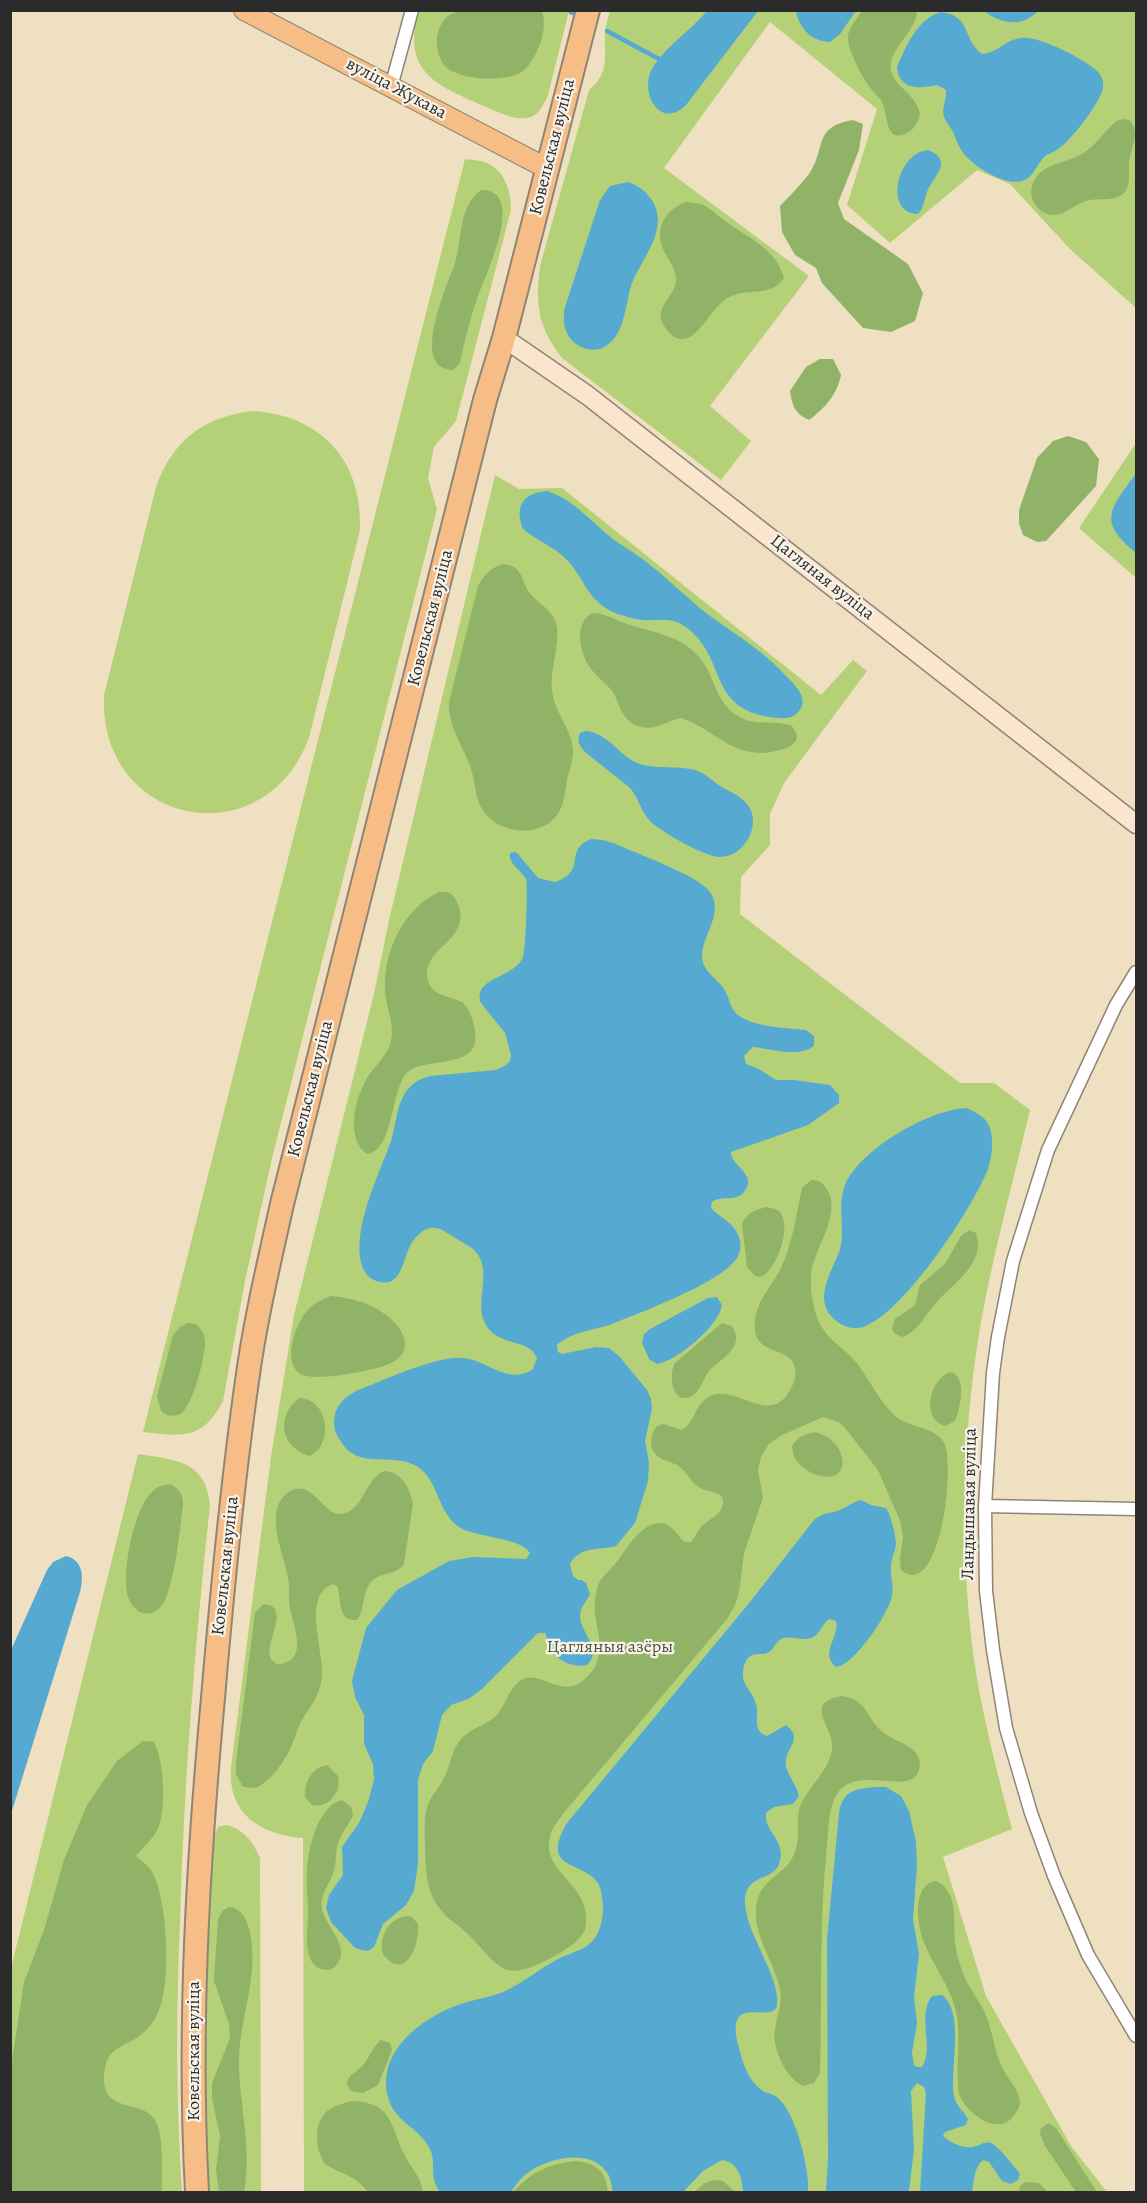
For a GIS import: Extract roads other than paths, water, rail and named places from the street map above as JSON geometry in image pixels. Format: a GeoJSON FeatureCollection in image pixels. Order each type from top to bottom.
{"type":"FeatureCollection","features":[{"type":"Feature","properties":{"kind":"highway","name":"Ковельская вуліца"},"geometry":{"type":"LineString","coordinates":[[197,2193],[194,2063],[203,1804],[223,1582],[247,1379],[264,1284],[485,400],[504,338],[588,10]]}},
{"type":"Feature","properties":{"kind":"main road","name":"вуліца Жукава"},"geometry":{"type":"LineString","coordinates":[[244,10],[548,169]]}},
{"type":"Feature","properties":{"kind":"street"},"geometry":{"type":"LineString","coordinates":[[391,87],[412,10]]}},
{"type":"Feature","properties":{"kind":"street","name":"Цагляная вуліца"},"geometry":{"type":"LineString","coordinates":[[504,338],[587,395],[1137,824]]}},
{"type":"Feature","properties":{"kind":"street","name":"Ландышавая вуліца"},"geometry":{"type":"LineString","coordinates":[[1137,972],[1116,1005],[1048,1150],[1013,1261],[993,1373],[985,1506],[986,1591],[1006,1728],[1031,1813],[1054,1876],[1088,1955],[1137,2036]]}},
{"type":"Feature","properties":{"kind":"street"},"geometry":{"type":"LineString","coordinates":[[985,1506],[1137,1509]]}},
{"type":"Feature","properties":{"kind":"water"},"geometry":{"type":"Polygon","coordinates":[[[796,10],[856,11],[840,34],[830,42],[818,40],[807,33],[800,23],[796,10]]]}},
{"type":"Feature","properties":{"kind":"water"},"geometry":{"type":"Polygon","coordinates":[[[707,11],[758,11],[686,105],[677,112],[668,114],[660,111],[654,105],[648,88],[652,69],[663,54],[707,11]]]}},
{"type":"Feature","properties":{"kind":"water"},"geometry":{"type":"Polygon","coordinates":[[[984,11],[1038,11],[1025,20],[1011,22],[997,19],[984,11]]]}},
{"type":"Feature","properties":{"kind":"water"},"geometry":{"type":"Polygon","coordinates":[[[941,12],[958,18],[982,54],[1021,38],[1035,39],[1054,46],[1092,66],[1103,80],[1101,93],[1085,121],[1063,145],[1043,158],[1032,175],[1022,181],[1008,181],[984,171],[962,151],[944,117],[946,90],[937,85],[911,86],[906,84],[899,75],[897,67],[914,34],[926,20],[941,12]]]}},
{"type":"Feature","properties":{"kind":"water"},"geometry":{"type":"Polygon","coordinates":[[[928,150],[936,154],[941,164],[918,214],[907,211],[901,204],[898,183],[908,161],[928,150]]]}},
{"type":"Feature","properties":{"kind":"water"},"geometry":{"type":"Polygon","coordinates":[[[628,182],[636,185],[653,202],[657,212],[656,233],[632,283],[618,333],[606,346],[590,350],[579,346],[570,338],[565,328],[564,310],[600,200],[610,186],[628,182]]]}},
{"type":"Feature","properties":{"kind":"water"},"geometry":{"type":"Polygon","coordinates":[[[1136,473],[1136,553],[1123,542],[1116,532],[1112,523],[1112,514],[1114,505],[1136,473]]]}},
{"type":"Feature","properties":{"kind":"water"},"geometry":{"type":"Polygon","coordinates":[[[547,491],[572,504],[613,539],[656,569],[701,609],[766,657],[801,694],[803,702],[798,712],[790,717],[780,718],[755,714],[739,705],[728,694],[707,651],[696,636],[681,624],[667,620],[642,620],[628,617],[605,608],[598,602],[567,560],[523,529],[520,521],[520,507],[523,502],[532,495],[547,491]]]}},
{"type":"Feature","properties":{"kind":"water"},"geometry":{"type":"Polygon","coordinates":[[[586,731],[608,740],[626,756],[640,764],[696,770],[704,774],[747,804],[753,820],[749,838],[737,851],[729,856],[720,857],[684,844],[657,827],[645,814],[630,788],[582,748],[579,736],[580,733],[586,731]]]}},
{"type":"Feature","properties":{"kind":"water"},"geometry":{"type":"Polygon","coordinates":[[[591,839],[616,844],[666,865],[703,885],[710,892],[715,907],[712,923],[703,946],[702,959],[708,971],[725,991],[735,1012],[758,1024],[806,1030],[814,1036],[814,1046],[800,1052],[753,1047],[744,1056],[746,1064],[776,1080],[830,1085],[839,1095],[839,1103],[808,1125],[731,1152],[748,1181],[747,1187],[740,1196],[712,1202],[711,1208],[731,1224],[740,1241],[740,1251],[737,1257],[723,1272],[693,1289],[638,1314],[575,1335],[557,1345],[558,1352],[562,1354],[596,1347],[609,1348],[619,1356],[647,1390],[651,1399],[652,1409],[645,1441],[649,1462],[648,1481],[635,1523],[616,1546],[585,1551],[574,1558],[570,1564],[573,1576],[586,1583],[590,1594],[582,1607],[580,1616],[592,1647],[592,1659],[587,1665],[582,1666],[563,1661],[551,1649],[545,1633],[538,1633],[481,1690],[468,1699],[451,1705],[442,1715],[433,1751],[423,1764],[418,1780],[418,1864],[414,1891],[406,1905],[383,1924],[374,1947],[368,1951],[361,1950],[354,1947],[331,1922],[326,1908],[329,1895],[343,1875],[342,1847],[359,1823],[374,1780],[373,1764],[364,1744],[364,1715],[355,1697],[352,1681],[366,1628],[397,1590],[449,1561],[473,1557],[526,1559],[530,1553],[517,1544],[459,1527],[446,1513],[430,1480],[418,1467],[398,1461],[366,1458],[348,1450],[336,1432],[334,1423],[336,1412],[343,1400],[356,1391],[439,1360],[463,1358],[506,1374],[515,1375],[533,1369],[537,1358],[527,1347],[496,1335],[484,1321],[481,1303],[483,1267],[475,1251],[470,1247],[440,1229],[427,1229],[422,1231],[411,1244],[397,1276],[393,1280],[380,1282],[368,1276],[361,1263],[361,1228],[405,1093],[416,1082],[430,1076],[496,1070],[510,1061],[511,1055],[505,1033],[481,1003],[480,994],[482,988],[511,970],[523,957],[526,879],[513,864],[510,853],[518,854],[538,878],[555,882],[571,872],[578,849],[591,839]]]}},
{"type":"Feature","properties":{"kind":"water"},"geometry":{"type":"Polygon","coordinates":[[[967,1108],[987,1121],[992,1144],[988,1169],[968,1208],[935,1258],[897,1302],[879,1318],[863,1327],[852,1328],[841,1324],[828,1312],[824,1295],[828,1277],[841,1244],[842,1193],[853,1171],[880,1145],[916,1123],[934,1115],[967,1108]]]}},
{"type":"Feature","properties":{"kind":"water"},"geometry":{"type":"Polygon","coordinates":[[[717,1297],[722,1305],[719,1313],[696,1341],[686,1350],[665,1361],[657,1364],[649,1359],[642,1343],[644,1334],[708,1298],[717,1297]]]}},
{"type":"Feature","properties":{"kind":"water"},"geometry":{"type":"Polygon","coordinates":[[[861,1500],[886,1508],[896,1540],[891,1564],[893,1588],[890,1603],[870,1637],[852,1658],[836,1667],[829,1656],[836,1621],[830,1619],[811,1638],[784,1638],[770,1652],[750,1657],[747,1659],[743,1673],[745,1683],[756,1704],[759,1730],[767,1736],[786,1725],[793,1734],[794,1738],[786,1764],[799,1796],[793,1804],[774,1807],[766,1813],[768,1825],[778,1843],[781,1856],[775,1870],[752,1884],[745,1898],[753,1933],[774,1982],[777,2005],[774,2010],[767,2012],[743,2014],[737,2019],[736,2030],[742,2060],[750,2078],[763,2091],[777,2097],[791,2117],[801,2143],[807,2170],[808,2192],[743,2192],[736,2168],[722,2160],[703,2171],[683,2192],[613,2192],[607,2172],[597,2163],[588,2159],[566,2158],[534,2169],[524,2176],[511,2192],[440,2192],[434,2180],[430,2149],[420,2135],[396,2113],[388,2097],[386,2080],[389,2064],[396,2050],[407,2037],[434,2016],[464,2003],[503,1992],[593,1941],[602,1921],[601,1891],[598,1883],[591,1876],[560,1857],[558,1849],[560,1838],[567,1823],[750,1602],[814,1520],[861,1500]]]}},
{"type":"Feature","properties":{"kind":"water"},"geometry":{"type":"Polygon","coordinates":[[[66,1556],[76,1561],[81,1570],[80,1592],[11,1814],[11,1650],[47,1570],[53,1562],[66,1556]]]}},
{"type":"Feature","properties":{"kind":"water"},"geometry":{"type":"Polygon","coordinates":[[[886,1787],[901,1796],[909,1811],[916,1842],[917,1866],[913,1919],[919,1954],[914,1997],[917,2023],[912,2053],[914,2065],[922,2067],[926,2059],[925,2022],[928,2004],[932,1996],[942,1995],[949,2003],[955,2027],[953,2084],[955,2099],[968,2119],[966,2125],[945,2132],[943,2136],[965,2147],[986,2143],[994,2145],[1020,2174],[1018,2180],[1011,2184],[1002,2181],[989,2162],[983,2160],[976,2170],[972,2192],[920,2192],[926,2093],[924,2087],[917,2083],[911,2091],[914,2149],[909,2192],[826,2192],[828,2158],[827,1939],[839,1813],[841,1805],[851,1792],[886,1787]]]}},
{"type":"Feature","properties":{"kind":"waterway"},"geometry":{"type":"LineString","coordinates":[[568,10],[572,13]]}},
{"type":"Feature","properties":{"kind":"waterway"},"geometry":{"type":"LineString","coordinates":[[607,31],[659,59]]}},
{"type":"Feature","properties":{"kind":"park label","name":"Цагляныя азёры"},"geometry":{"type":"Point","coordinates":[610,1648]}}]}
